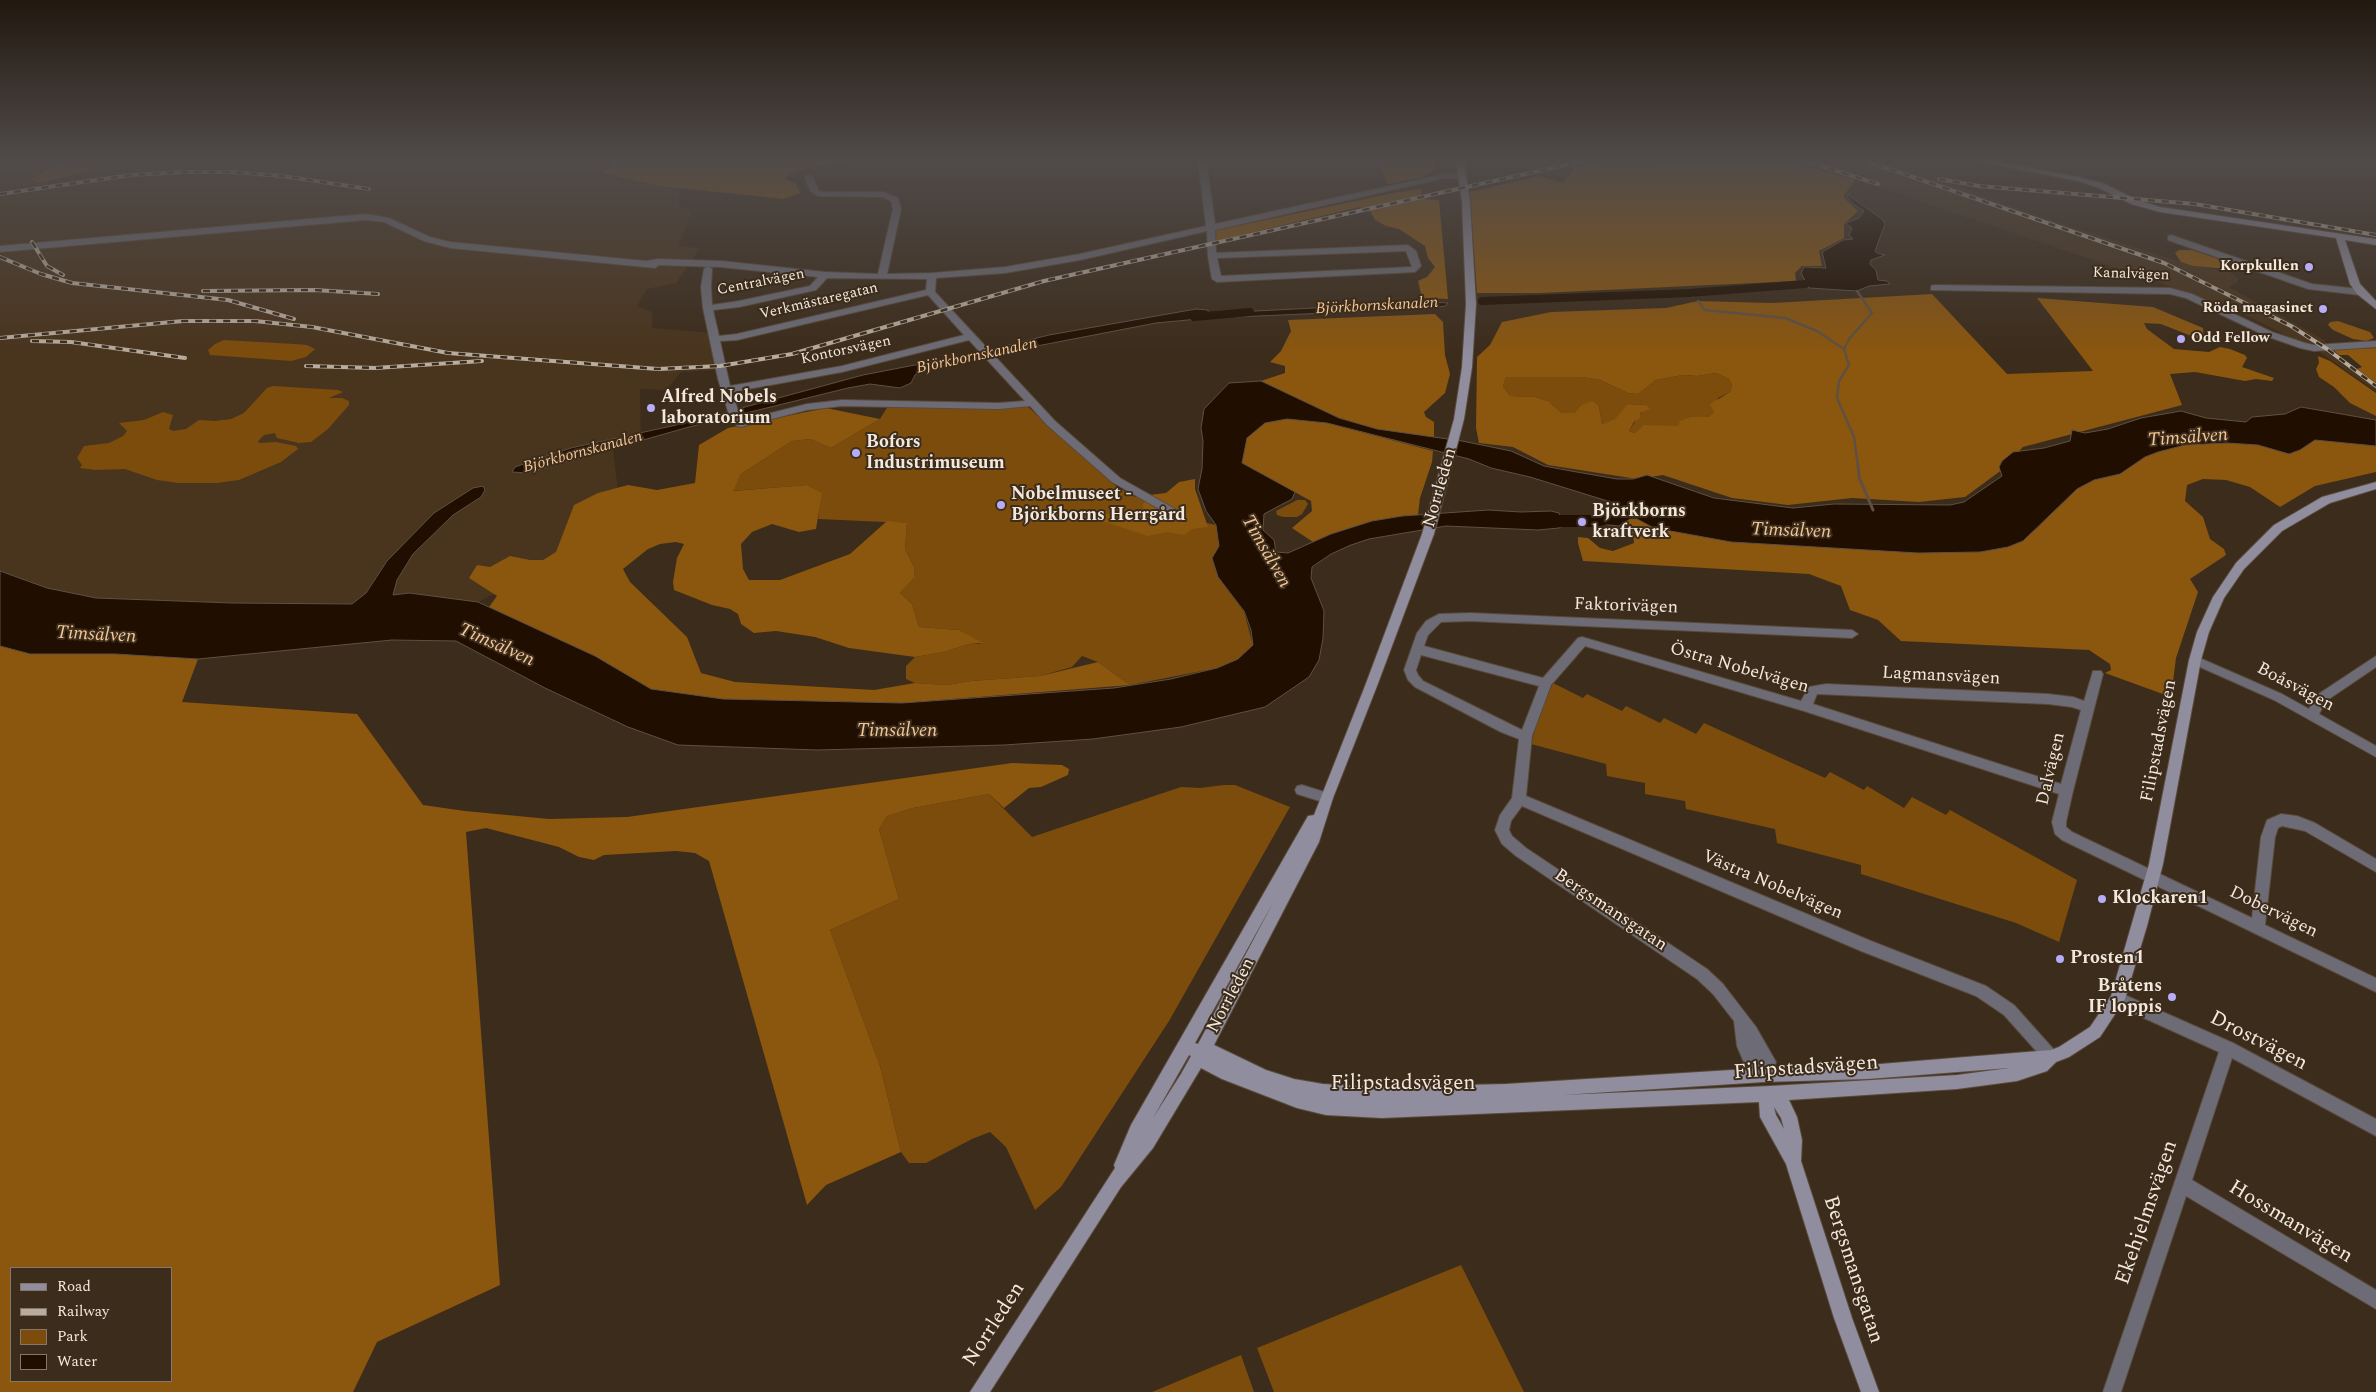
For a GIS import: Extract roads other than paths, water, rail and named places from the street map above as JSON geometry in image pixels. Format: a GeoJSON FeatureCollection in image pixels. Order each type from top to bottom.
{"type":"FeatureCollection","features":[{"type":"Feature","properties":{"kind":"street"},"geometry":{"type":"LineString","coordinates":[[0,249],[275,225]]}},
{"type":"Feature","properties":{"kind":"street"},"geometry":{"type":"LineString","coordinates":[[397,225],[427,239],[444,244],[550,256],[647,264],[658,268],[688,266],[777,270]]}},
{"type":"Feature","properties":{"kind":"street"},"geometry":{"type":"LineString","coordinates":[[882,277],[894,225]]}},
{"type":"Feature","properties":{"kind":"street"},"geometry":{"type":"LineString","coordinates":[[1211,225],[1212,256],[1217,279],[1408,270],[1415,269],[1418,266],[1408,248],[1212,256]]}},
{"type":"Feature","properties":{"kind":"street"},"geometry":{"type":"LineString","coordinates":[[825,275],[932,276],[1042,265],[1225,225]]}},
{"type":"Feature","properties":{"kind":"street","name":"Norrleden"},"geometry":{"type":"LineString","coordinates":[[979,1392],[1115,1181],[1147,1142],[1202,1053],[1312,842],[1326,798],[1368,696],[1428,534],[1449,462],[1456,433],[1467,366],[1471,304],[1467,225]]}},
{"type":"Feature","properties":{"kind":"street"},"geometry":{"type":"LineString","coordinates":[[2269,225],[2376,242]]}},
{"type":"Feature","properties":{"kind":"street"},"geometry":{"type":"LineString","coordinates":[[2340,236],[2352,278],[2360,292],[2376,306]]}},
{"type":"Feature","properties":{"kind":"street"},"geometry":{"type":"LineString","coordinates":[[2171,238],[2311,287],[2360,292]]}},
{"type":"Feature","properties":{"kind":"street"},"geometry":{"type":"LineString","coordinates":[[688,266],[708,270],[777,270]]}},
{"type":"Feature","properties":{"kind":"street"},"geometry":{"type":"LineString","coordinates":[[708,270],[706,287],[708,308],[727,390],[736,417],[842,403],[999,406],[1033,403]]}},
{"type":"Feature","properties":{"kind":"street","name":"Centralvägen"},"geometry":{"type":"LineString","coordinates":[[777,270],[825,275]]}},
{"type":"Feature","properties":{"kind":"street","name":"Centralvägen"},"geometry":{"type":"LineString","coordinates":[[708,308],[739,304],[801,291],[819,283],[825,275]]}},
{"type":"Feature","properties":{"kind":"street"},"geometry":{"type":"LineString","coordinates":[[932,276],[930,292],[990,359],[1064,435],[1116,480],[1173,513]]}},
{"type":"Feature","properties":{"kind":"street","name":"Kanalvägen"},"geometry":{"type":"LineString","coordinates":[[1934,288],[2170,290],[2189,296],[2269,334],[2303,346],[2314,348],[2376,344]]}},
{"type":"Feature","properties":{"kind":"street","name":"Verkmästaregatan"},"geometry":{"type":"LineString","coordinates":[[716,339],[737,337],[930,292]]}},
{"type":"Feature","properties":{"kind":"street","name":"Kontorsvägen"},"geometry":{"type":"LineString","coordinates":[[727,390],[856,366],[971,336]]}},
{"type":"Feature","properties":{"kind":"street","name":"Filipstadsvägen"},"geometry":{"type":"LineString","coordinates":[[2051,1057],[2042,1066],[2007,1076],[1957,1082],[1770,1094],[1414,1110],[1353,1110],[1316,1105],[1266,1090],[1228,1074],[1207,1062],[1202,1053],[1213,1052],[1263,1076],[1294,1086],[1350,1095],[1506,1091],[1764,1075],[1868,1072],[2051,1057],[2070,1049],[2095,1032],[2118,999],[2140,926],[2162,837],[2195,660],[2203,632],[2219,597],[2240,566],[2265,539],[2296,516],[2318,504],[2376,486]]}},
{"type":"Feature","properties":{"kind":"street","name":"Faktorivägen"},"geometry":{"type":"LineString","coordinates":[[1417,649],[1423,634],[1430,624],[1440,618],[1470,617],[1852,634]]}},
{"type":"Feature","properties":{"kind":"street"},"geometry":{"type":"LineString","coordinates":[[1519,798],[1526,736],[1546,683],[1582,641],[1584,634],[1581,623]]}},
{"type":"Feature","properties":{"kind":"street","name":"Östra Nobelvägen"},"geometry":{"type":"LineString","coordinates":[[1582,641],[1806,706],[2066,790]]}},
{"type":"Feature","properties":{"kind":"street"},"geometry":{"type":"LineString","coordinates":[[1526,736],[1506,729],[1419,684],[1412,677],[1410,670],[1417,649],[1546,683]]}},
{"type":"Feature","properties":{"kind":"street","name":"Boåsvägen"},"geometry":{"type":"LineString","coordinates":[[2195,660],[2250,683],[2312,715],[2376,752]]}},
{"type":"Feature","properties":{"kind":"street"},"geometry":{"type":"LineString","coordinates":[[2312,715],[2321,698],[2376,661]]}},
{"type":"Feature","properties":{"kind":"street","name":"Dalvägen"},"geometry":{"type":"LineString","coordinates":[[2096,674],[2066,790],[2059,822],[2060,830],[2067,836],[2152,876]]}},
{"type":"Feature","properties":{"kind":"street","name":"Lagmansvägen"},"geometry":{"type":"LineString","coordinates":[[1806,706],[1808,694],[1813,690],[1826,689],[2048,699],[2073,702],[2086,707]]}},
{"type":"Feature","properties":{"kind":"street"},"geometry":{"type":"LineString","coordinates":[[1302,790],[1326,798]]}},
{"type":"Feature","properties":{"kind":"street","name":"Norrleden"},"geometry":{"type":"LineString","coordinates":[[1115,1181],[1137,1131],[1326,798]]}},
{"type":"Feature","properties":{"kind":"street","name":"Bergsmansgatan"},"geometry":{"type":"LineString","coordinates":[[1519,798],[1505,819],[1502,830],[1507,840],[1521,852],[1702,974],[1718,989],[1741,1020],[1744,1046],[1752,1065],[1764,1075]]}},
{"type":"Feature","properties":{"kind":"street","name":"Västra Nobelvägen"},"geometry":{"type":"LineString","coordinates":[[1519,798],[1866,946],[1981,991],[2009,1010],[2051,1057]]}},
{"type":"Feature","properties":{"kind":"street"},"geometry":{"type":"LineString","coordinates":[[2258,927],[2268,837],[2272,824],[2281,820],[2297,822],[2310,827],[2376,866]]}},
{"type":"Feature","properties":{"kind":"street","name":"Dobervägen"},"geometry":{"type":"LineString","coordinates":[[2152,876],[2376,985]]}},
{"type":"Feature","properties":{"kind":"street","name":"Drostvägen"},"geometry":{"type":"LineString","coordinates":[[2118,999],[2228,1048],[2376,1128]]}},
{"type":"Feature","properties":{"kind":"street"},"geometry":{"type":"LineString","coordinates":[[1186,1046],[1202,1053]]}},
{"type":"Feature","properties":{"kind":"street","name":"Ekehjelmsvägen"},"geometry":{"type":"LineString","coordinates":[[2112,1392],[2228,1048]]}},
{"type":"Feature","properties":{"kind":"street"},"geometry":{"type":"LineString","coordinates":[[1764,1075],[1770,1094]]}},
{"type":"Feature","properties":{"kind":"street","name":"Bergsmansgatan"},"geometry":{"type":"LineString","coordinates":[[1770,1094],[1766,1106],[1768,1117],[1793,1161],[1843,1318],[1870,1392]]}},
{"type":"Feature","properties":{"kind":"street","name":"Hossmanvägen"},"geometry":{"type":"LineString","coordinates":[[2182,1184],[2376,1300]]}},
{"type":"Feature","properties":{"kind":"water"},"geometry":{"type":"Polygon","coordinates":[[[1848,225],[1885,225],[1875,251],[1885,255],[1871,260],[1870,264],[1876,270],[1878,280],[1887,281],[1890,284],[1869,286],[1857,291],[1809,288],[1801,273],[1804,267],[1826,268],[1822,252],[1843,240],[1853,239],[1849,235],[1852,228],[1848,225]]]}},
{"type":"Feature","properties":{"kind":"water"},"geometry":{"type":"Polygon","coordinates":[[[1430,302],[1448,303],[1445,306],[1417,309],[1236,317],[1236,312],[1430,302]]]}},
{"type":"Feature","properties":{"kind":"water"},"geometry":{"type":"Polygon","coordinates":[[[1196,309],[1208,310],[1209,318],[1156,323],[980,357],[923,370],[915,375],[911,383],[900,388],[870,384],[848,388],[689,427],[527,473],[512,472],[515,467],[571,448],[690,422],[863,375],[977,353],[1049,335],[1196,309]]]}},
{"type":"Feature","properties":{"kind":"water","name":"Timsälven"},"geometry":{"type":"Polygon","coordinates":[[[1261,381],[1339,418],[1377,429],[1462,441],[1511,451],[1544,466],[1617,479],[1633,479],[1647,475],[1714,498],[1793,508],[1834,504],[1950,505],[1964,502],[2002,476],[1999,467],[2002,461],[2013,452],[2044,448],[2070,441],[2072,430],[2085,433],[2108,429],[2141,418],[2181,411],[2206,418],[2246,422],[2252,417],[2285,414],[2301,407],[2376,420],[2376,446],[2315,440],[2300,450],[2289,454],[2258,445],[2227,443],[2185,445],[2145,457],[2120,474],[2094,480],[2077,489],[2023,541],[2008,547],[1980,552],[1918,553],[1731,542],[1654,528],[1637,519],[1630,519],[1619,526],[1599,524],[1598,518],[1608,516],[1607,513],[1619,511],[1614,503],[1530,477],[1491,468],[1469,459],[1327,423],[1287,419],[1265,423],[1247,438],[1242,463],[1295,492],[1292,499],[1264,514],[1263,530],[1274,540],[1276,552],[1288,553],[1331,534],[1372,521],[1402,516],[1488,510],[1551,511],[1559,513],[1564,525],[1559,528],[1538,530],[1446,526],[1369,539],[1331,554],[1312,567],[1311,578],[1324,611],[1323,638],[1319,660],[1309,677],[1265,707],[1181,727],[1093,739],[1004,745],[817,750],[678,745],[628,727],[545,688],[456,641],[392,640],[198,659],[115,654],[30,654],[0,646],[0,571],[47,588],[96,598],[232,603],[352,604],[366,593],[387,561],[434,513],[473,488],[483,486],[485,490],[481,497],[453,515],[413,554],[397,580],[393,595],[409,593],[478,602],[595,656],[651,689],[723,699],[902,703],[1114,688],[1171,679],[1217,668],[1238,659],[1253,645],[1251,630],[1244,611],[1218,577],[1212,558],[1219,546],[1216,525],[1206,511],[1198,489],[1202,469],[1203,441],[1201,428],[1204,409],[1229,383],[1261,381]]]}},
{"type":"Feature","properties":{"kind":"waterway","name":"Björkbornskanalen"},"geometry":{"type":"LineString","coordinates":[[1482,301],[1689,293],[1805,284]]}},
{"type":"Feature","properties":{"kind":"waterway"},"geometry":{"type":"LineString","coordinates":[[1844,349],[1849,339],[1872,313],[1857,291]]}},
{"type":"Feature","properties":{"kind":"waterway","name":"Björkbornskanalen"},"geometry":{"type":"LineString","coordinates":[[1689,293],[1693,296]]}},
{"type":"Feature","properties":{"kind":"waterway"},"geometry":{"type":"LineString","coordinates":[[1698,301],[1705,310],[1785,318],[1817,331],[1844,349]]}},
{"type":"Feature","properties":{"kind":"waterway","name":"Björkbornskanalen"},"geometry":{"type":"LineString","coordinates":[[1194,317],[1250,312]]}},
{"type":"Feature","properties":{"kind":"waterway"},"geometry":{"type":"LineString","coordinates":[[1844,349],[1849,365],[1839,381],[1837,398],[1854,437],[1858,466]]}},
{"type":"Feature","properties":{"kind":"waterway"},"geometry":{"type":"LineString","coordinates":[[1858,465],[1859,477],[1873,510]]}},
{"type":"Feature","properties":{"kind":"waterway"},"geometry":{"type":"LineString","coordinates":[[1538,521],[1596,521],[1622,515]]}},
{"type":"Feature","properties":{"kind":"railway"},"geometry":{"type":"LineString","coordinates":[[0,338],[183,321],[255,321],[312,327],[448,353],[658,369],[720,366],[792,354],[1044,281],[1296,225]]}},
{"type":"Feature","properties":{"kind":"railway"},"geometry":{"type":"LineString","coordinates":[[2053,225],[2164,263],[2291,326],[2327,349],[2376,386]]}},
{"type":"Feature","properties":{"kind":"railway"},"geometry":{"type":"LineString","coordinates":[[2317,225],[2376,235]]}},
{"type":"Feature","properties":{"kind":"railway"},"geometry":{"type":"LineString","coordinates":[[32,242],[47,266],[63,275]]}},
{"type":"Feature","properties":{"kind":"railway"},"geometry":{"type":"LineString","coordinates":[[0,257],[41,274],[72,283],[228,300],[294,319]]}},
{"type":"Feature","properties":{"kind":"railway"},"geometry":{"type":"LineString","coordinates":[[203,291],[315,290],[378,294]]}},
{"type":"Feature","properties":{"kind":"railway"},"geometry":{"type":"LineString","coordinates":[[32,341],[71,342],[185,358]]}},
{"type":"Feature","properties":{"kind":"railway"},"geometry":{"type":"LineString","coordinates":[[306,366],[375,368],[482,361]]}},
{"type":"Feature","properties":{"kind":"place","name":"Korpkullen"},"geometry":{"type":"Point","coordinates":[2309,267]}},
{"type":"Feature","properties":{"kind":"place","name":"Röda magasinet"},"geometry":{"type":"Point","coordinates":[2323,309]}},
{"type":"Feature","properties":{"kind":"place","name":"Odd Fellow"},"geometry":{"type":"Point","coordinates":[2181,339]}},
{"type":"Feature","properties":{"kind":"place","name":"Alfred Nobels laboratorium"},"geometry":{"type":"Point","coordinates":[651,408]}},
{"type":"Feature","properties":{"kind":"place","name":"Bofors Industrimuseum"},"geometry":{"type":"Point","coordinates":[856,453]}},
{"type":"Feature","properties":{"kind":"place","name":"Nobelmuseet - Björkborns Herrgård"},"geometry":{"type":"Point","coordinates":[1001,505]}},
{"type":"Feature","properties":{"kind":"place","name":"Björkborns kraftverk"},"geometry":{"type":"Point","coordinates":[1582,522]}},
{"type":"Feature","properties":{"kind":"place","name":"Klockaren1"},"geometry":{"type":"Point","coordinates":[2102,899]}},
{"type":"Feature","properties":{"kind":"place","name":"Prosten1"},"geometry":{"type":"Point","coordinates":[2060,959]}},
{"type":"Feature","properties":{"kind":"place","name":"Bråtens IF loppis"},"geometry":{"type":"Point","coordinates":[2172,997]}}]}
